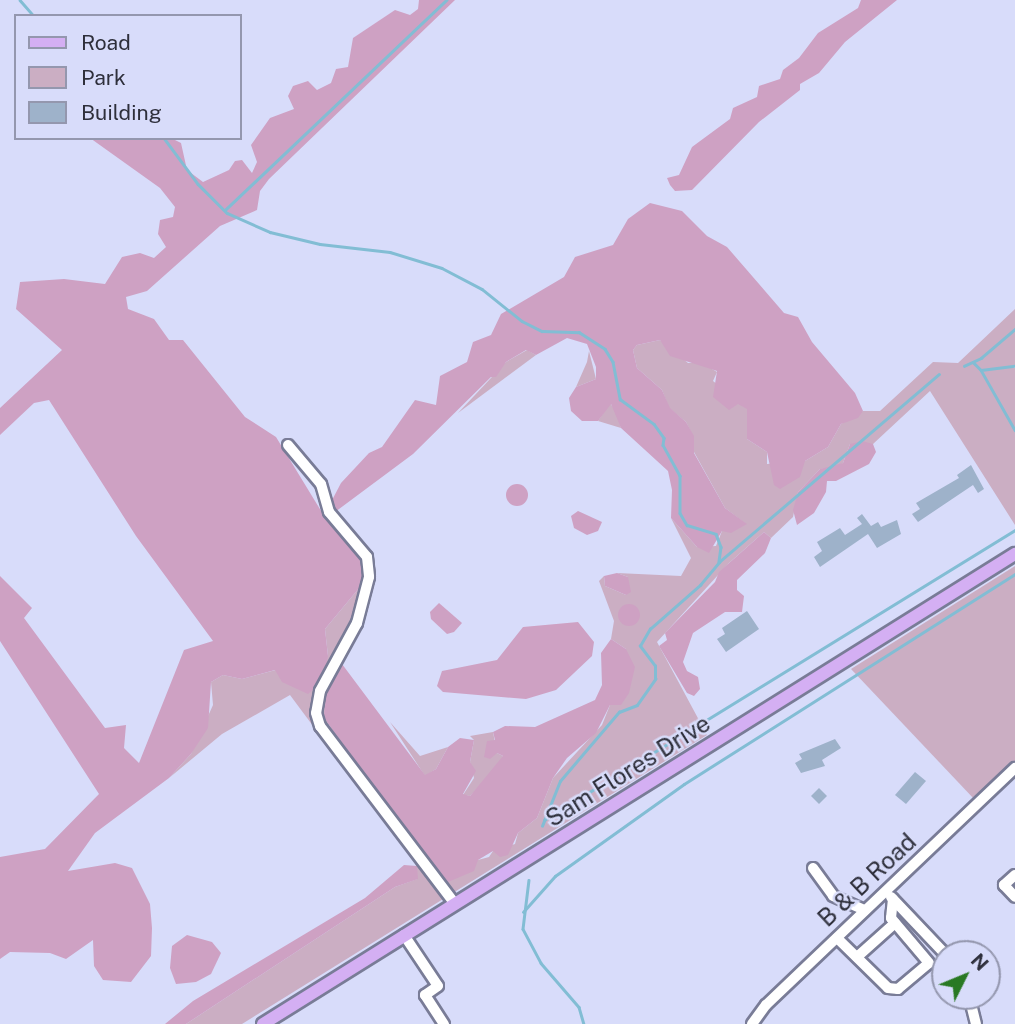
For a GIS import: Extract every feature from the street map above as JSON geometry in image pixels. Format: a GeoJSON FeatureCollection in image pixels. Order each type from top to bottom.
{"type":"FeatureCollection","features":[{"type":"Feature","properties":{"kind":"main road","name":"Sam Flores Drive"},"geometry":{"type":"LineString","coordinates":[[263,1024],[1015,554]]}},
{"type":"Feature","properties":{"kind":"street"},"geometry":{"type":"LineString","coordinates":[[288,445],[321,484],[329,512],[367,556],[369,577],[357,623],[320,691],[316,713],[320,726],[455,904]]}},
{"type":"Feature","properties":{"kind":"street","name":"B & B Road"},"geometry":{"type":"LineString","coordinates":[[752,1024],[766,1005],[865,911],[889,895],[1015,768]]}},
{"type":"Feature","properties":{"kind":"street"},"geometry":{"type":"LineString","coordinates":[[813,868],[833,896],[865,911]]}},
{"type":"Feature","properties":{"kind":"street"},"geometry":{"type":"LineString","coordinates":[[1015,876],[1004,885],[1015,897]]}},
{"type":"Feature","properties":{"kind":"street"},"geometry":{"type":"LineString","coordinates":[[837,938],[894,992],[926,966],[927,957],[889,915],[889,895]]}},
{"type":"Feature","properties":{"kind":"street"},"geometry":{"type":"LineString","coordinates":[[889,895],[932,940]]}},
{"type":"Feature","properties":{"kind":"street"},"geometry":{"type":"LineString","coordinates":[[857,957],[895,923]]}},
{"type":"Feature","properties":{"kind":"street"},"geometry":{"type":"LineString","coordinates":[[404,936],[438,986],[425,995],[444,1024]]}},
{"type":"Feature","properties":{"kind":"green space"},"geometry":{"type":"Polygon","coordinates":[[[1015,309],[1015,365],[1003,368],[1015,368],[1015,525],[930,391],[873,444],[850,444],[843,463],[836,468],[820,469],[798,492],[793,517],[771,538],[764,532],[729,563],[657,642],[707,735],[242,1024],[186,1024],[395,887],[417,879],[417,866],[290,695],[222,734],[169,778],[191,754],[213,705],[211,682],[223,675],[242,679],[328,656],[325,629],[365,581],[342,664],[336,669],[328,730],[415,844],[478,860],[489,857],[493,851],[515,844],[518,833],[537,818],[553,778],[602,725],[610,705],[626,649],[611,639],[614,621],[599,581],[604,576],[605,586],[626,595],[628,577],[617,573],[681,576],[691,558],[671,518],[697,547],[716,546],[722,531],[746,524],[725,508],[694,452],[693,436],[686,422],[669,408],[662,390],[637,368],[633,350],[637,345],[660,340],[688,363],[702,363],[717,372],[713,381],[748,409],[747,439],[767,452],[767,464],[805,461],[828,447],[841,424],[863,411],[880,411],[933,362],[958,363],[1015,309]]]}},
{"type":"Feature","properties":{"kind":"green space"},"geometry":{"type":"Polygon","coordinates":[[[527,350],[536,355],[458,413],[506,362],[527,350]]]}},
{"type":"Feature","properties":{"kind":"green space"},"geometry":{"type":"Polygon","coordinates":[[[589,351],[596,379],[576,387],[587,362],[589,351]]]}},
{"type":"Feature","properties":{"kind":"green space"},"geometry":{"type":"Polygon","coordinates":[[[610,403],[617,413],[621,428],[598,421],[610,403]]]}},
{"type":"Feature","properties":{"kind":"green space"},"geometry":{"type":"Polygon","coordinates":[[[1015,566],[1015,762],[975,800],[851,669],[1015,566]]]}},
{"type":"Feature","properties":{"kind":"green space"},"geometry":{"type":"Polygon","coordinates":[[[390,722],[420,756],[448,747],[436,769],[425,776],[390,722]]]}},
{"type":"Feature","properties":{"kind":"green space"},"geometry":{"type":"Polygon","coordinates":[[[493,732],[497,753],[503,756],[500,764],[470,796],[463,795],[474,778],[470,762],[474,740],[470,736],[493,732]]]}},
{"type":"Feature","properties":{"kind":"shaded area"},"geometry":{"type":"Polygon","coordinates":[[[419,0],[455,0],[269,179],[260,191],[257,210],[220,226],[147,291],[126,297],[128,309],[154,319],[169,340],[183,340],[245,417],[276,437],[326,519],[366,557],[365,581],[325,629],[328,656],[323,681],[308,694],[282,682],[275,670],[242,679],[223,675],[211,682],[208,728],[191,754],[169,778],[95,833],[68,871],[115,863],[132,868],[150,904],[152,928],[151,956],[131,982],[103,980],[94,966],[93,940],[66,959],[50,953],[10,952],[0,959],[0,857],[45,849],[99,794],[0,641],[0,576],[32,608],[24,618],[105,728],[126,725],[124,748],[139,763],[184,650],[213,641],[136,536],[49,400],[34,403],[0,435],[0,408],[62,350],[16,309],[20,282],[64,279],[105,284],[122,257],[140,253],[154,258],[166,247],[158,234],[160,220],[173,217],[175,207],[160,188],[93,140],[175,140],[181,143],[187,170],[203,182],[229,170],[235,161],[242,160],[252,173],[257,162],[251,145],[270,118],[294,109],[288,96],[293,86],[308,81],[317,90],[331,83],[336,69],[348,67],[353,38],[395,10],[410,15],[418,9],[419,0]]]}},
{"type":"Feature","properties":{"kind":"shaded area"},"geometry":{"type":"Polygon","coordinates":[[[861,0],[897,0],[845,42],[819,73],[800,84],[800,90],[759,122],[692,190],[675,191],[667,178],[679,175],[692,147],[730,119],[733,108],[757,97],[759,86],[780,79],[783,70],[799,58],[818,33],[858,8],[861,0]]]}},
{"type":"Feature","properties":{"kind":"shaded area"},"geometry":{"type":"Polygon","coordinates":[[[650,203],[682,211],[707,236],[727,247],[784,313],[798,317],[812,342],[855,393],[863,411],[858,418],[841,424],[828,447],[805,461],[800,477],[780,489],[774,485],[767,452],[747,439],[747,409],[738,404],[729,410],[713,397],[717,371],[670,356],[660,340],[637,345],[633,350],[637,368],[662,390],[670,408],[686,422],[694,436],[694,453],[725,508],[747,524],[731,533],[722,531],[709,553],[697,547],[671,518],[672,490],[668,471],[621,428],[611,404],[598,421],[582,421],[571,411],[569,398],[576,387],[596,379],[596,367],[587,344],[567,338],[536,355],[526,350],[506,362],[496,377],[491,377],[413,454],[335,512],[330,504],[341,483],[369,453],[382,447],[415,400],[436,405],[440,376],[467,362],[473,342],[491,335],[501,314],[564,277],[575,257],[613,245],[628,219],[650,203]]]}},
{"type":"Feature","properties":{"kind":"shaded area"},"geometry":{"type":"Polygon","coordinates":[[[862,441],[873,444],[876,452],[869,464],[836,481],[827,481],[826,492],[814,513],[797,525],[793,510],[798,492],[820,469],[843,463],[850,444],[862,441]]]}},
{"type":"Feature","properties":{"kind":"shaded area"},"geometry":{"type":"Polygon","coordinates":[[[517,484],[525,487],[528,495],[525,503],[517,506],[509,503],[506,495],[509,487],[517,484]]]}},
{"type":"Feature","properties":{"kind":"shaded area"},"geometry":{"type":"Polygon","coordinates":[[[578,511],[602,522],[598,531],[587,535],[574,528],[571,516],[578,511]]]}},
{"type":"Feature","properties":{"kind":"shaded area"},"geometry":{"type":"Polygon","coordinates":[[[764,532],[771,538],[765,553],[737,580],[737,590],[744,596],[742,612],[725,612],[693,633],[683,662],[687,671],[698,677],[700,689],[694,696],[687,693],[659,646],[667,640],[665,633],[715,582],[719,572],[764,532]]]}},
{"type":"Feature","properties":{"kind":"shaded area"},"geometry":{"type":"Polygon","coordinates":[[[617,573],[628,577],[631,592],[626,595],[605,586],[604,576],[617,573]]]}},
{"type":"Feature","properties":{"kind":"shaded area"},"geometry":{"type":"Polygon","coordinates":[[[439,603],[462,623],[454,632],[447,634],[431,619],[430,612],[439,603]]]}},
{"type":"Feature","properties":{"kind":"shaded area"},"geometry":{"type":"Polygon","coordinates":[[[629,604],[639,611],[640,615],[633,625],[629,626],[619,619],[618,615],[625,605],[629,604]]]}},
{"type":"Feature","properties":{"kind":"shaded area"},"geometry":{"type":"Polygon","coordinates":[[[578,622],[594,642],[592,656],[556,690],[526,699],[443,692],[437,686],[442,671],[497,660],[523,627],[578,622]]]}},
{"type":"Feature","properties":{"kind":"shaded area"},"geometry":{"type":"Polygon","coordinates":[[[611,639],[626,649],[635,667],[629,693],[621,705],[610,705],[596,733],[567,758],[553,778],[537,818],[518,833],[508,855],[500,857],[493,851],[478,860],[474,871],[448,882],[435,874],[409,833],[381,805],[324,717],[327,687],[342,664],[425,775],[436,769],[448,747],[460,738],[474,740],[470,762],[476,771],[463,794],[470,796],[503,756],[497,753],[490,759],[484,757],[487,741],[495,740],[493,732],[505,726],[535,727],[595,700],[602,685],[601,653],[611,639]]]}},
{"type":"Feature","properties":{"kind":"shaded area"},"geometry":{"type":"Polygon","coordinates":[[[404,865],[417,866],[418,879],[395,887],[186,1024],[165,1024],[193,1001],[365,898],[404,865]]]}},
{"type":"Feature","properties":{"kind":"shaded area"},"geometry":{"type":"Polygon","coordinates":[[[187,935],[212,942],[221,953],[211,974],[196,982],[176,984],[170,968],[172,946],[187,935]]]}},
{"type":"Feature","properties":{"kind":"building"},"geometry":{"type":"Polygon","coordinates":[[[971,465],[984,489],[978,493],[973,485],[918,522],[912,514],[920,509],[916,503],[959,478],[957,475],[971,465]]]}},
{"type":"Feature","properties":{"kind":"building"},"geometry":{"type":"Polygon","coordinates":[[[862,514],[871,526],[878,522],[881,527],[897,520],[901,534],[877,548],[868,534],[820,567],[814,557],[822,551],[817,542],[840,528],[845,535],[862,524],[857,518],[862,514]]]}},
{"type":"Feature","properties":{"kind":"building"},"geometry":{"type":"Polygon","coordinates":[[[747,611],[759,629],[726,652],[717,639],[725,634],[722,628],[747,611]]]}},
{"type":"Feature","properties":{"kind":"building"},"geometry":{"type":"Polygon","coordinates":[[[835,739],[841,748],[822,760],[825,766],[801,773],[795,763],[802,759],[799,754],[835,739]]]}},
{"type":"Feature","properties":{"kind":"building"},"geometry":{"type":"Polygon","coordinates":[[[915,772],[926,781],[906,804],[895,795],[915,772]]]}},
{"type":"Feature","properties":{"kind":"building"},"geometry":{"type":"Polygon","coordinates":[[[819,788],[827,796],[819,804],[811,796],[819,788]]]}},
{"type":"Feature","properties":{"kind":"waterway"},"geometry":{"type":"LineString","coordinates":[[20,0],[32,14]]}},
{"type":"Feature","properties":{"kind":"waterway"},"geometry":{"type":"LineString","coordinates":[[225,210],[446,0]]}},
{"type":"Feature","properties":{"kind":"waterway"},"geometry":{"type":"LineString","coordinates":[[165,140],[198,184],[227,213],[270,232],[320,244],[390,252],[442,268],[482,289],[522,321],[542,331],[579,332],[605,349],[613,362],[620,399],[654,424],[664,438],[663,445],[680,476],[680,513],[687,525],[716,534],[721,547],[719,562]]}},
{"type":"Feature","properties":{"kind":"waterway"},"geometry":{"type":"LineString","coordinates":[[964,366],[981,358],[1015,329]]}},
{"type":"Feature","properties":{"kind":"waterway"},"geometry":{"type":"LineString","coordinates":[[973,362],[981,370],[1015,366]]}},
{"type":"Feature","properties":{"kind":"waterway"},"geometry":{"type":"LineString","coordinates":[[981,370],[1015,430]]}},
{"type":"Feature","properties":{"kind":"waterway"},"geometry":{"type":"LineString","coordinates":[[542,826],[560,781],[619,712],[637,705],[655,679],[655,666],[640,646],[650,629],[700,585],[719,562],[939,374]]}},
{"type":"Feature","properties":{"kind":"waterway"},"geometry":{"type":"LineString","coordinates":[[544,820],[1015,530]]}},
{"type":"Feature","properties":{"kind":"waterway"},"geometry":{"type":"LineString","coordinates":[[523,912],[555,876],[684,784],[1015,574]]}},
{"type":"Feature","properties":{"kind":"waterway"},"geometry":{"type":"LineString","coordinates":[[529,880],[523,929],[541,963],[579,1007],[584,1024]]}}]}
